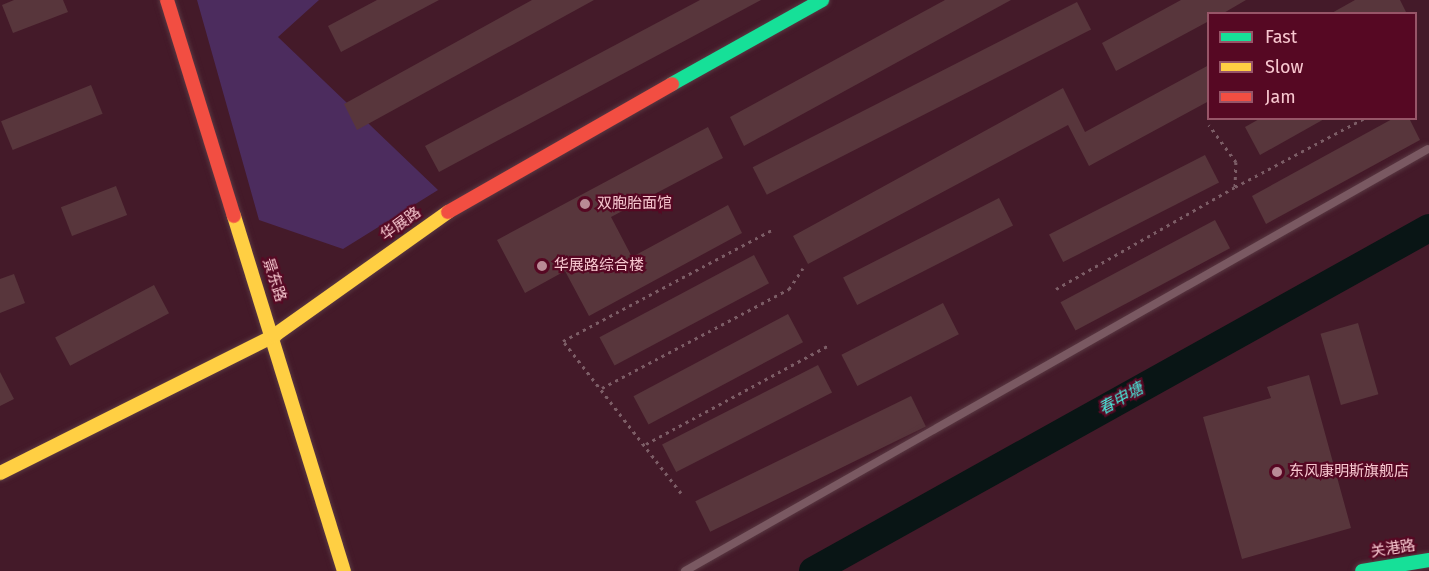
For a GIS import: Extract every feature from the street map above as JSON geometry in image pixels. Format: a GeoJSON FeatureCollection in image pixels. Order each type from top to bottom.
{"type":"FeatureCollection","features":[{"type":"Feature","properties":{"kind":"street","name":"景东路"},"geometry":{"type":"LineString","coordinates":[[167,0],[295,399],[344,571]]}},
{"type":"Feature","properties":{"kind":"street","name":"华展路"},"geometry":{"type":"LineString","coordinates":[[0,473],[275,335],[470,196],[822,0]]}},
{"type":"Feature","properties":{"kind":"street","name":"关港路"},"geometry":{"type":"LineString","coordinates":[[1362,571],[1429,560]]}},
{"type":"Feature","properties":{"kind":"lane"},"geometry":{"type":"LineString","coordinates":[[685,571],[1428,149]]}},
{"type":"Feature","properties":{"kind":"path"},"geometry":{"type":"LineString","coordinates":[[1056,289],[1361,120]]}},
{"type":"Feature","properties":{"kind":"path"},"geometry":{"type":"LineString","coordinates":[[1209,125],[1236,162],[1235,188]]}},
{"type":"Feature","properties":{"kind":"path"},"geometry":{"type":"LineString","coordinates":[[681,493],[646,444],[563,341],[772,230]]}},
{"type":"Feature","properties":{"kind":"path"},"geometry":{"type":"LineString","coordinates":[[602,388],[789,289],[803,268]]}},
{"type":"Feature","properties":{"kind":"path"},"geometry":{"type":"LineString","coordinates":[[646,444],[829,345]]}},
{"type":"Feature","properties":{"kind":"shaded area"},"geometry":{"type":"Polygon","coordinates":[[[197,0],[319,0],[278,37],[438,190],[343,249],[259,220],[197,0]]]}},
{"type":"Feature","properties":{"kind":"building"},"geometry":{"type":"Polygon","coordinates":[[[14,0],[63,0],[68,12],[13,33],[2,5],[14,0]]]}},
{"type":"Feature","properties":{"kind":"building"},"geometry":{"type":"Polygon","coordinates":[[[377,0],[439,0],[341,52],[328,26],[377,0]]]}},
{"type":"Feature","properties":{"kind":"building"},"geometry":{"type":"Polygon","coordinates":[[[532,0],[594,0],[357,130],[344,104],[532,0]]]}},
{"type":"Feature","properties":{"kind":"building"},"geometry":{"type":"Polygon","coordinates":[[[700,0],[761,0],[439,172],[425,146],[700,0]]]}},
{"type":"Feature","properties":{"kind":"building"},"geometry":{"type":"Polygon","coordinates":[[[945,0],[1011,0],[744,146],[730,117],[945,0]]]}},
{"type":"Feature","properties":{"kind":"building"},"geometry":{"type":"Polygon","coordinates":[[[1181,0],[1246,0],[1225,12],[1207,12],[1207,22],[1116,71],[1102,43],[1181,0]]]}},
{"type":"Feature","properties":{"kind":"building"},"geometry":{"type":"Polygon","coordinates":[[[1355,0],[1400,0],[1406,12],[1334,12],[1355,0]]]}},
{"type":"Feature","properties":{"kind":"building"},"geometry":{"type":"Polygon","coordinates":[[[1077,2],[1091,30],[767,195],[753,167],[1077,2]]]}},
{"type":"Feature","properties":{"kind":"building"},"geometry":{"type":"Polygon","coordinates":[[[1207,66],[1207,102],[1089,166],[1068,125],[808,264],[793,236],[1063,88],[1085,132],[1207,66]]]}},
{"type":"Feature","properties":{"kind":"building"},"geometry":{"type":"Polygon","coordinates":[[[91,85],[103,114],[13,150],[1,121],[91,85]]]}},
{"type":"Feature","properties":{"kind":"building"},"geometry":{"type":"Polygon","coordinates":[[[1257,120],[1322,120],[1260,155],[1245,127],[1257,120]]]}},
{"type":"Feature","properties":{"kind":"building"},"geometry":{"type":"Polygon","coordinates":[[[1390,120],[1410,120],[1420,140],[1266,224],[1252,196],[1390,120]]]}},
{"type":"Feature","properties":{"kind":"building"},"geometry":{"type":"Polygon","coordinates":[[[708,127],[723,158],[611,217],[632,257],[728,205],[742,233],[589,316],[565,271],[525,293],[497,240],[708,127]]]}},
{"type":"Feature","properties":{"kind":"building"},"geometry":{"type":"Polygon","coordinates":[[[1205,155],[1219,183],[1063,262],[1049,234],[1205,155]]]}},
{"type":"Feature","properties":{"kind":"building"},"geometry":{"type":"Polygon","coordinates":[[[116,186],[127,215],[72,236],[61,207],[116,186]]]}},
{"type":"Feature","properties":{"kind":"building"},"geometry":{"type":"Polygon","coordinates":[[[999,198],[1013,226],[857,305],[843,277],[999,198]]]}},
{"type":"Feature","properties":{"kind":"building"},"geometry":{"type":"Polygon","coordinates":[[[1215,220],[1230,248],[1076,330],[1060,302],[1215,220]]]}},
{"type":"Feature","properties":{"kind":"building"},"geometry":{"type":"Polygon","coordinates":[[[754,255],[769,283],[615,365],[599,337],[754,255]]]}},
{"type":"Feature","properties":{"kind":"building"},"geometry":{"type":"Polygon","coordinates":[[[14,274],[25,303],[0,313],[0,279],[14,274]]]}},
{"type":"Feature","properties":{"kind":"building"},"geometry":{"type":"Polygon","coordinates":[[[154,285],[169,313],[70,366],[55,338],[154,285]]]}},
{"type":"Feature","properties":{"kind":"building"},"geometry":{"type":"Polygon","coordinates":[[[943,303],[959,334],[857,386],[841,355],[943,303]]]}},
{"type":"Feature","properties":{"kind":"building"},"geometry":{"type":"Polygon","coordinates":[[[788,314],[803,342],[649,424],[633,396],[788,314]]]}},
{"type":"Feature","properties":{"kind":"building"},"geometry":{"type":"Polygon","coordinates":[[[1358,323],[1378,394],[1341,405],[1321,334],[1358,323]]]}},
{"type":"Feature","properties":{"kind":"building"},"geometry":{"type":"Polygon","coordinates":[[[818,365],[832,393],[676,472],[662,444],[818,365]]]}},
{"type":"Feature","properties":{"kind":"building"},"geometry":{"type":"Polygon","coordinates":[[[0,372],[14,399],[0,406],[0,372]]]}},
{"type":"Feature","properties":{"kind":"building","name":"东风康明斯旗舰店"},"geometry":{"type":"Polygon","coordinates":[[[1309,375],[1351,528],[1242,559],[1203,417],[1271,398],[1267,387],[1309,375]]]}},
{"type":"Feature","properties":{"kind":"building"},"geometry":{"type":"Polygon","coordinates":[[[911,396],[926,427],[710,532],[695,501],[911,396]]]}},
{"type":"Feature","properties":{"kind":"waterway","name":"春申塘"},"geometry":{"type":"LineString","coordinates":[[813,571],[1429,228]]}},
{"type":"Feature","properties":{"kind":"traffic: fast"},"geometry":{"type":"LineString","coordinates":[[672,84],[822,0]]}},
{"type":"Feature","properties":{"kind":"traffic: fast"},"geometry":{"type":"LineString","coordinates":[[1362,571],[1429,560]]}},
{"type":"Feature","properties":{"kind":"traffic: slow"},"geometry":{"type":"LineString","coordinates":[[0,473],[275,335],[448,212]]}},
{"type":"Feature","properties":{"kind":"traffic: slow"},"geometry":{"type":"LineString","coordinates":[[234,216],[344,571]]}},
{"type":"Feature","properties":{"kind":"traffic: jam"},"geometry":{"type":"LineString","coordinates":[[167,0],[234,216]]}},
{"type":"Feature","properties":{"kind":"traffic: jam"},"geometry":{"type":"LineString","coordinates":[[448,212],[672,84]]}},
{"type":"Feature","properties":{"kind":"place","name":"双胞胎面馆"},"geometry":{"type":"Point","coordinates":[585,204]}},
{"type":"Feature","properties":{"kind":"place","name":"华展路综合楼"},"geometry":{"type":"Point","coordinates":[542,266]}},
{"type":"Feature","properties":{"kind":"place","name":"东风康明斯旗舰店"},"geometry":{"type":"Point","coordinates":[1277,472]}}]}
